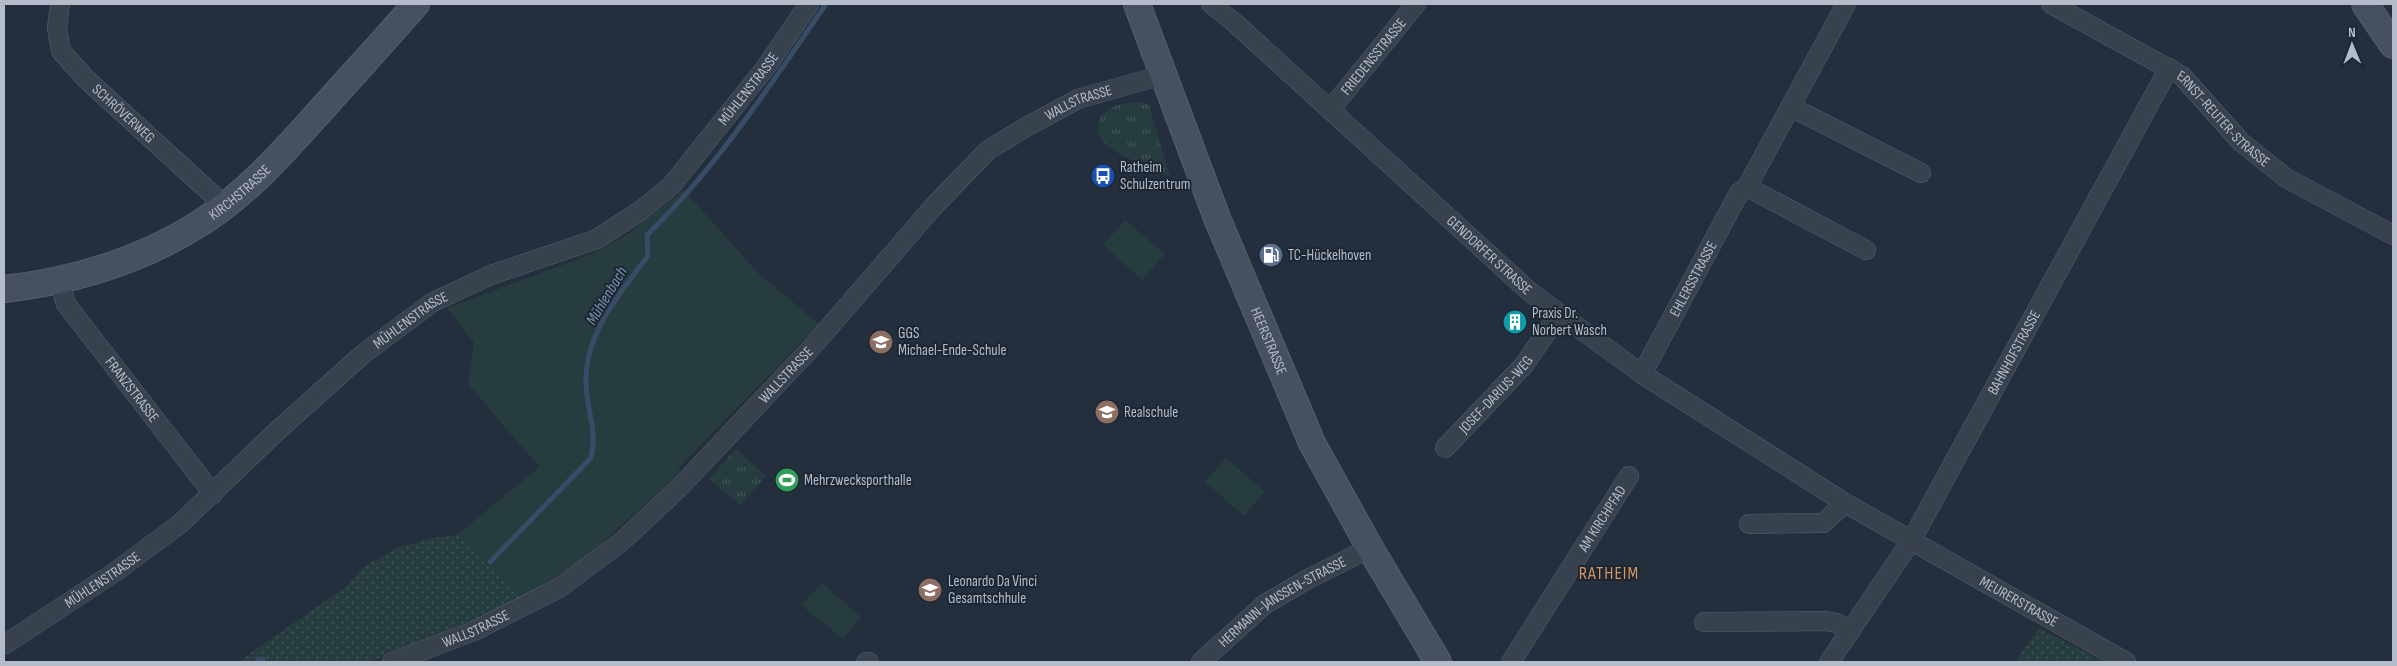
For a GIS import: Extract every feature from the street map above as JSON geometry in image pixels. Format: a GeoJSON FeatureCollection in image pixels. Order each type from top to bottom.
{"type":"FeatureCollection","features":[{"type":"Feature","properties":{"kind":"main road","name":"KIRCHSTRASSE"},"geometry":{"type":"LineString","coordinates":[[4,289],[59,281],[104,270],[150,250],[202,222],[273,164],[416,4]]}},
{"type":"Feature","properties":{"kind":"main road","name":"HEERSTRASSE"},"geometry":{"type":"LineString","coordinates":[[1137,4],[1217,218],[1312,443],[1370,548],[1438,662]]}},
{"type":"Feature","properties":{"kind":"main road"},"geometry":{"type":"LineString","coordinates":[[2365,4],[2393,45]]}},
{"type":"Feature","properties":{"kind":"street","name":"SCHRÖVERWEG"},"geometry":{"type":"LineString","coordinates":[[60,4],[57,28],[62,51],[86,79],[224,205]]}},
{"type":"Feature","properties":{"kind":"street","name":"MÜHLENSTRASSE"},"geometry":{"type":"LineString","coordinates":[[4,645],[115,572],[180,524],[276,432],[363,354],[433,302],[491,275],[598,239],[640,211],[671,186],[766,68],[809,4]]}},
{"type":"Feature","properties":{"kind":"street","name":"GENDORFER STRASSE"},"geometry":{"type":"LineString","coordinates":[[1211,4],[1530,292],[1642,374],[1845,502],[1911,541]]}},
{"type":"Feature","properties":{"kind":"street","name":"FRIEDENSSTRASSE"},"geometry":{"type":"LineString","coordinates":[[1330,110],[1416,4]]}},
{"type":"Feature","properties":{"kind":"street","name":"EHLERSSTRASSE"},"geometry":{"type":"LineString","coordinates":[[1642,374],[1739,193],[1747,187],[1846,4]]}},
{"type":"Feature","properties":{"kind":"street","name":"ERNST-REUTER-STRASSE"},"geometry":{"type":"LineString","coordinates":[[2051,4],[2182,76],[2240,142],[2286,178],[2393,235]]}},
{"type":"Feature","properties":{"kind":"street","name":"BAHNHOFSTRASSE"},"geometry":{"type":"LineString","coordinates":[[1829,662],[1911,541],[2168,68]]}},
{"type":"Feature","properties":{"kind":"street","name":"WALLSTRASSE"},"geometry":{"type":"LineString","coordinates":[[392,662],[474,631],[559,588],[621,542],[679,488],[812,347],[934,206],[988,150],[1078,99],[1163,75]]}},
{"type":"Feature","properties":{"kind":"street"},"geometry":{"type":"LineString","coordinates":[[1791,107],[1921,173]]}},
{"type":"Feature","properties":{"kind":"street"},"geometry":{"type":"LineString","coordinates":[[1747,187],[1866,250]]}},
{"type":"Feature","properties":{"kind":"street","name":"FRANZSTRASSE"},"geometry":{"type":"LineString","coordinates":[[59,281],[66,304],[213,494]]}},
{"type":"Feature","properties":{"kind":"street","name":"JOSEF-DARIUS-WEG"},"geometry":{"type":"LineString","coordinates":[[1445,448],[1524,365],[1559,314]]}},
{"type":"Feature","properties":{"kind":"street","name":"AM KIRCHPFAD"},"geometry":{"type":"LineString","coordinates":[[1511,662],[1629,476]]}},
{"type":"Feature","properties":{"kind":"street"},"geometry":{"type":"LineString","coordinates":[[1749,524],[1823,523],[1845,502]]}},
{"type":"Feature","properties":{"kind":"street","name":"MEURERSTRASSE"},"geometry":{"type":"LineString","coordinates":[[1911,541],[2126,662]]}},
{"type":"Feature","properties":{"kind":"street","name":"HERMANN-JANSSEN-STRASSE"},"geometry":{"type":"LineString","coordinates":[[1201,662],[1265,604],[1308,579],[1370,548]]}},
{"type":"Feature","properties":{"kind":"street"},"geometry":{"type":"LineString","coordinates":[[1704,622],[1826,621],[1837,623],[1850,632]]}},
{"type":"Feature","properties":{"kind":"green space"},"geometry":{"type":"Polygon","coordinates":[[[1142,102],[1149,105],[1170,177],[1117,152],[1101,139],[1098,128],[1101,117],[1105,112],[1118,105],[1142,102]]]}},
{"type":"Feature","properties":{"kind":"green space"},"geometry":{"type":"Polygon","coordinates":[[[684,190],[758,273],[819,324],[681,465],[677,476],[585,558],[523,598],[486,558],[457,535],[539,467],[468,384],[474,343],[447,308],[591,254],[625,236],[684,190]]]}},
{"type":"Feature","properties":{"kind":"green space"},"geometry":{"type":"Polygon","coordinates":[[[1125,220],[1165,254],[1142,280],[1103,245],[1125,220]]]}},
{"type":"Feature","properties":{"kind":"green space"},"geometry":{"type":"Polygon","coordinates":[[[736,449],[766,476],[740,505],[709,479],[736,449]]]}},
{"type":"Feature","properties":{"kind":"green space"},"geometry":{"type":"Polygon","coordinates":[[[1226,458],[1265,492],[1244,516],[1205,482],[1226,458]]]}},
{"type":"Feature","properties":{"kind":"green space"},"geometry":{"type":"Polygon","coordinates":[[[457,535],[486,558],[523,598],[458,630],[369,662],[238,662],[347,586],[364,567],[394,549],[433,538],[457,535]]]}},
{"type":"Feature","properties":{"kind":"green space"},"geometry":{"type":"Polygon","coordinates":[[[822,583],[861,617],[843,639],[801,605],[822,583]]]}},
{"type":"Feature","properties":{"kind":"green space"},"geometry":{"type":"Polygon","coordinates":[[[2039,628],[2104,662],[2015,662],[2039,628]]]}},
{"type":"Feature","properties":{"kind":"waterway","name":"Mühlenbach"},"geometry":{"type":"LineString","coordinates":[[490,562],[591,458],[593,438],[586,382],[587,364],[591,347],[606,314],[648,256],[647,235],[673,209],[720,153],[764,94],[826,4]]}},
{"type":"Feature","properties":{"kind":"waterway","name":"Mühlenbach"},"geometry":{"type":"LineString","coordinates":[[257,662],[263,659]]}},
{"type":"Feature","properties":{"kind":"place","name":"Ratheim Schulzentrum"},"geometry":{"type":"Point","coordinates":[1103,176]}},
{"type":"Feature","properties":{"kind":"place","name":"TC-Hückelhoven"},"geometry":{"type":"Point","coordinates":[1271,255]}},
{"type":"Feature","properties":{"kind":"place","name":"Praxis Dr. Norbert Wasch"},"geometry":{"type":"Point","coordinates":[1515,322]}},
{"type":"Feature","properties":{"kind":"place","name":"GGS Michael-Ende-Schule"},"geometry":{"type":"Point","coordinates":[881,342]}},
{"type":"Feature","properties":{"kind":"place","name":"Realschule"},"geometry":{"type":"Point","coordinates":[1107,412]}},
{"type":"Feature","properties":{"kind":"place","name":"Mehrzwecksporthalle"},"geometry":{"type":"Point","coordinates":[787,480]}},
{"type":"Feature","properties":{"kind":"place","name":"Leonardo Da Vinci Gesamtschhule"},"geometry":{"type":"Point","coordinates":[930,590]}},
{"type":"Feature","properties":{"kind":"district","name":"RATHEIM"},"geometry":{"type":"Point","coordinates":[1609,573]}}]}
